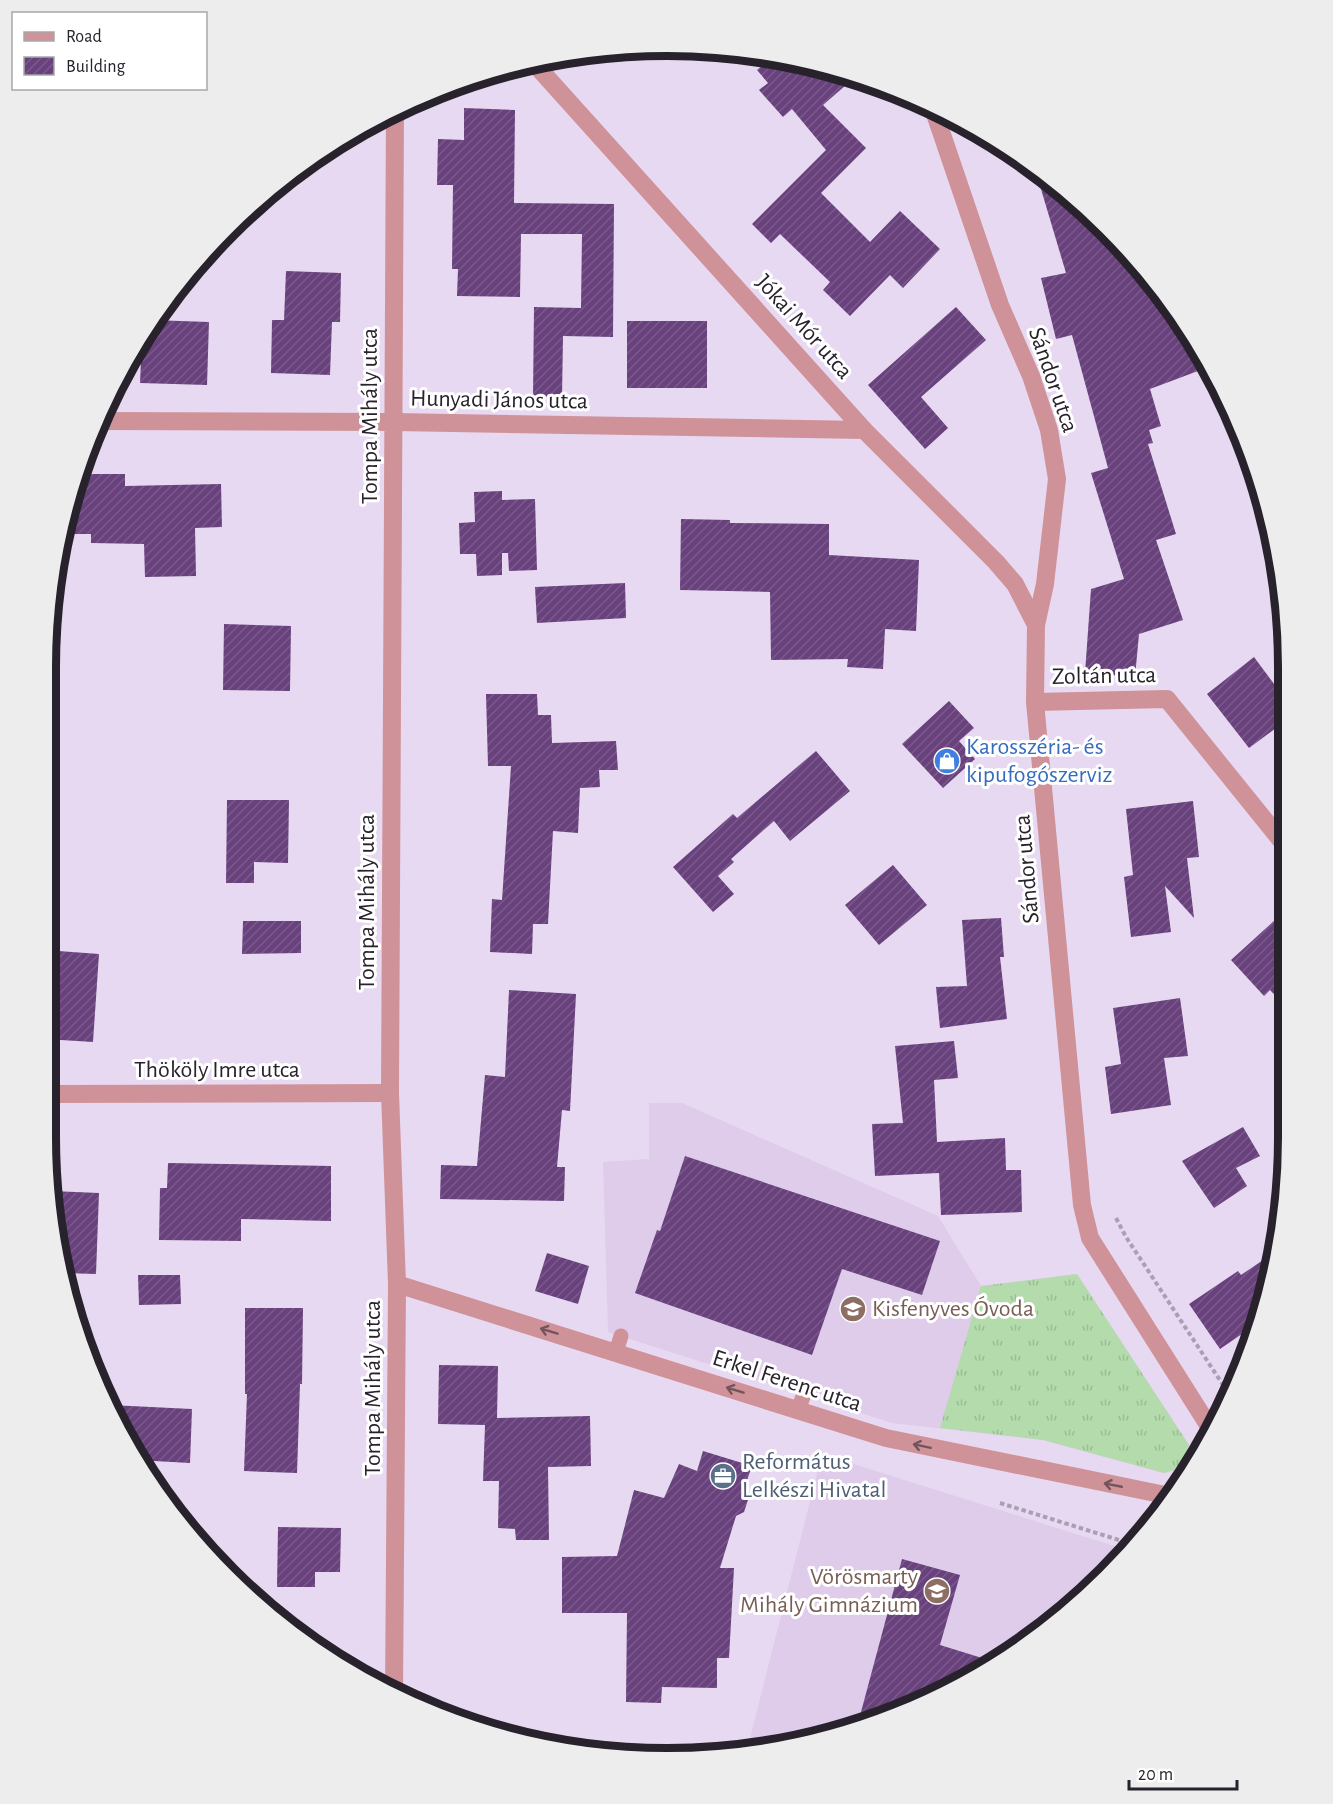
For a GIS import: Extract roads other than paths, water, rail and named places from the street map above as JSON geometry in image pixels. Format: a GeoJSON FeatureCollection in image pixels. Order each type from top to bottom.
{"type":"FeatureCollection","features":[{"type":"Feature","properties":{"kind":"street","name":"Jókai Mór utca"},"geometry":{"type":"LineString","coordinates":[[539,69],[864,430],[996,562],[1015,584],[1036,625]]}},
{"type":"Feature","properties":{"kind":"street","name":"Sándor utca"},"geometry":{"type":"LineString","coordinates":[[937,119],[996,294],[1031,376],[1049,430],[1057,479],[1044,584],[1036,625],[1035,702],[1082,1205],[1090,1238],[1207,1422]]}},
{"type":"Feature","properties":{"kind":"street","name":"Tompa Mihály utca"},"geometry":{"type":"LineString","coordinates":[[394,1684],[397,1284],[390,1094],[395,120]]}},
{"type":"Feature","properties":{"kind":"street","name":"Hunyadi János utca"},"geometry":{"type":"LineString","coordinates":[[107,421],[394,422],[864,430]]}},
{"type":"Feature","properties":{"kind":"street","name":"Zoltán utca"},"geometry":{"type":"LineString","coordinates":[[1035,702],[1167,699],[1278,837]]}},
{"type":"Feature","properties":{"kind":"street","name":"Thököly Imre utca"},"geometry":{"type":"LineString","coordinates":[[56,1094],[390,1094]]}},
{"type":"Feature","properties":{"kind":"street","name":"Erkel Ferenc utca"},"geometry":{"type":"LineString","coordinates":[[397,1284],[618,1344],[801,1402],[886,1438],[1162,1494]]}},
{"type":"Feature","properties":{"kind":"place","name":"Karosszéria- és kipufogószerviz"},"geometry":{"type":"Point","coordinates":[947,761]}},
{"type":"Feature","properties":{"kind":"place","name":"Kisfenyves Óvoda"},"geometry":{"type":"Point","coordinates":[853,1309]}},
{"type":"Feature","properties":{"kind":"place","name":"Református Lelkészi Hivatal"},"geometry":{"type":"Point","coordinates":[723,1476]}},
{"type":"Feature","properties":{"kind":"place","name":"Vörösmarty Mihály Gimnázium"},"geometry":{"type":"Point","coordinates":[937,1591]}}]}
